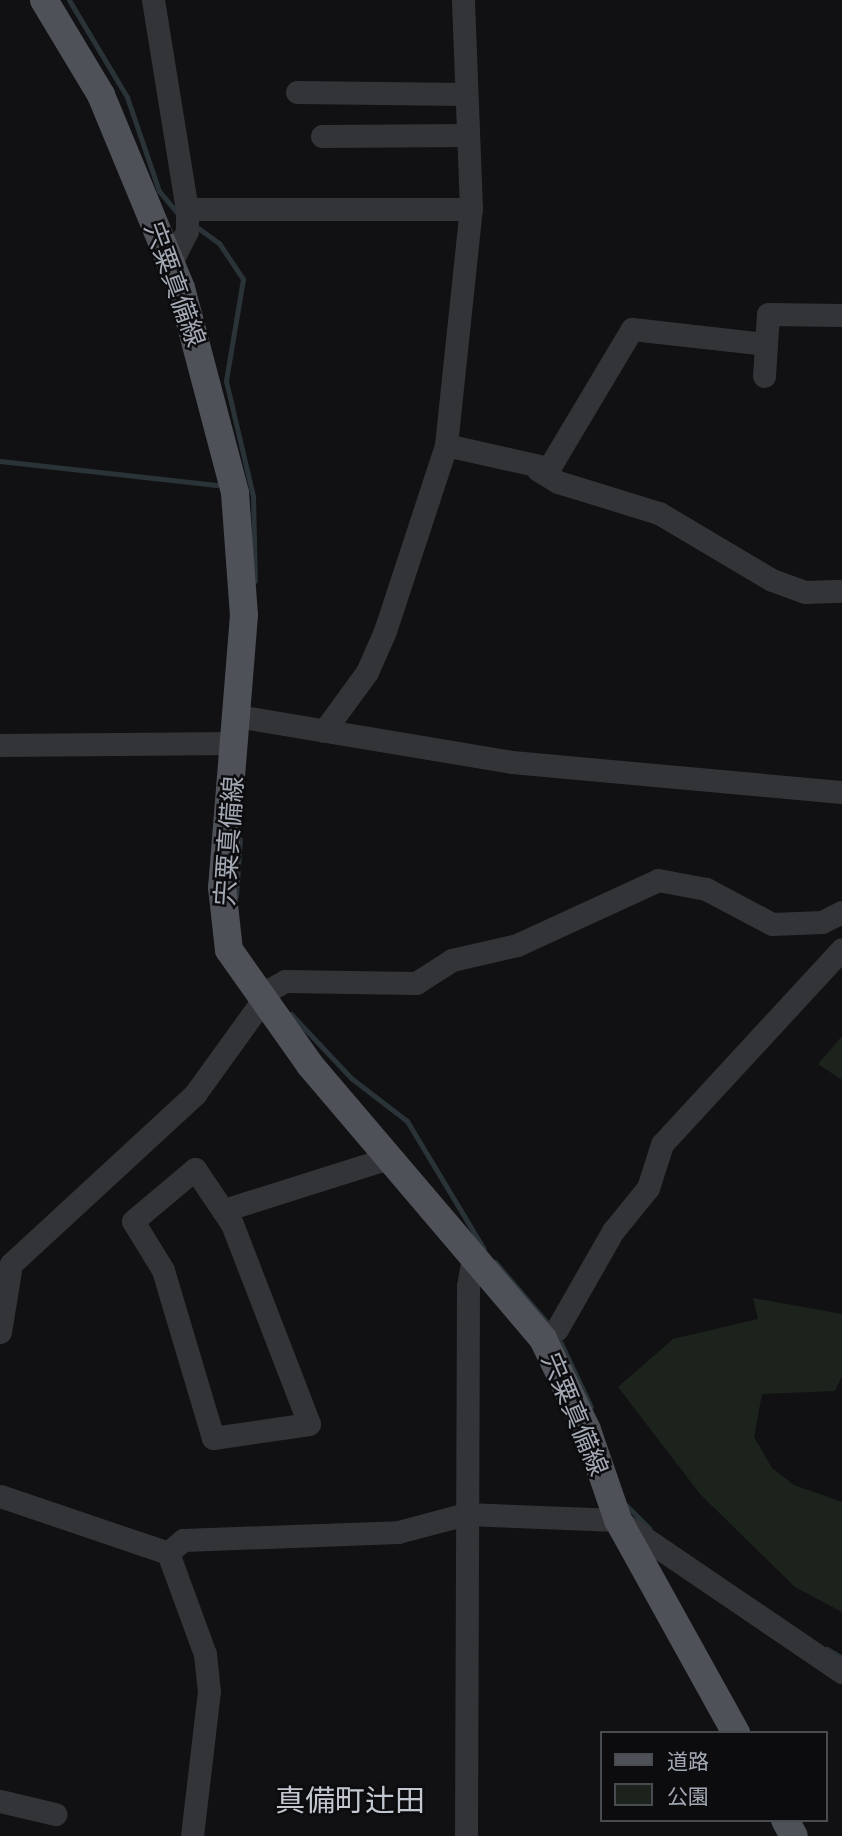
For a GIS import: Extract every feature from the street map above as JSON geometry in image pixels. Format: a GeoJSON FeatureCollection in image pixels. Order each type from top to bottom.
{"type":"FeatureCollection","features":[{"type":"Feature","properties":{"kind":"main road","name":"宍粟真備線"},"geometry":{"type":"LineString","coordinates":[[44,0],[101,95],[171,262],[220,419],[235,493],[244,604],[242,724],[222,911],[232,957],[264,993],[387,1159],[473,1259],[550,1334],[618,1521],[735,1731]]}},
{"type":"Feature","properties":{"kind":"street"},"geometry":{"type":"LineString","coordinates":[[153,0],[187,217],[171,262]]}},
{"type":"Feature","properties":{"kind":"street"},"geometry":{"type":"LineString","coordinates":[[324,730],[367,672],[385,631],[446,445],[471,209],[463,0]]}},
{"type":"Feature","properties":{"kind":"street"},"geometry":{"type":"LineString","coordinates":[[297,92],[465,94]]}},
{"type":"Feature","properties":{"kind":"street"},"geometry":{"type":"LineString","coordinates":[[322,136],[467,135]]}},
{"type":"Feature","properties":{"kind":"street"},"geometry":{"type":"LineString","coordinates":[[187,217],[471,209]]}},
{"type":"Feature","properties":{"kind":"street"},"geometry":{"type":"LineString","coordinates":[[764,376],[768,314],[842,315]]}},
{"type":"Feature","properties":{"kind":"street"},"geometry":{"type":"LineString","coordinates":[[538,470],[559,456],[632,328],[765,344]]}},
{"type":"Feature","properties":{"kind":"street"},"geometry":{"type":"LineString","coordinates":[[446,445],[538,470],[558,482],[659,513],[772,580],[805,592],[842,590]]}},
{"type":"Feature","properties":{"kind":"street"},"geometry":{"type":"LineString","coordinates":[[0,746],[242,724],[324,730],[512,762],[842,792]]}},
{"type":"Feature","properties":{"kind":"street"},"geometry":{"type":"LineString","coordinates":[[0,1332],[11,1264],[195,1094],[264,993],[340,977],[416,983],[452,960],[517,945],[658,880],[706,889],[772,924],[822,922],[842,912]]}},
{"type":"Feature","properties":{"kind":"street"},"geometry":{"type":"LineString","coordinates":[[550,1334],[613,1231],[648,1188],[662,1144],[842,949]]}},
{"type":"Feature","properties":{"kind":"street"},"geometry":{"type":"LineString","coordinates":[[224,1210],[387,1159]]}},
{"type":"Feature","properties":{"kind":"street"},"geometry":{"type":"LineString","coordinates":[[195,1169],[224,1210],[232,1224],[309,1424],[213,1438],[163,1270],[133,1221],[195,1169]]}},
{"type":"Feature","properties":{"kind":"street"},"geometry":{"type":"LineString","coordinates":[[466,1836],[466,1514],[473,1259]]}},
{"type":"Feature","properties":{"kind":"street"},"geometry":{"type":"LineString","coordinates":[[0,1496],[168,1553]]}},
{"type":"Feature","properties":{"kind":"street"},"geometry":{"type":"LineString","coordinates":[[168,1553],[183,1540],[398,1532],[466,1514],[618,1521],[842,1672]]}},
{"type":"Feature","properties":{"kind":"street"},"geometry":{"type":"LineString","coordinates":[[168,1553],[205,1654],[209,1691],[192,1836]]}},
{"type":"Feature","properties":{"kind":"street"},"geometry":{"type":"LineString","coordinates":[[0,1801],[55,1814]]}},
{"type":"Feature","properties":{"kind":"green space"},"geometry":{"type":"Polygon","coordinates":[[[842,1036],[842,1080],[818,1064],[842,1036]]]}},
{"type":"Feature","properties":{"kind":"green space"},"geometry":{"type":"Polygon","coordinates":[[[753,1298],[842,1314],[842,1376],[835,1391],[762,1394],[754,1437],[772,1468],[794,1485],[842,1502],[842,1612],[795,1587],[700,1494],[618,1387],[673,1339],[758,1319],[753,1298]]]}},
{"type":"Feature","properties":{"kind":"waterway"},"geometry":{"type":"LineString","coordinates":[[69,0],[127,97],[159,191],[180,216]]}},
{"type":"Feature","properties":{"kind":"waterway"},"geometry":{"type":"LineString","coordinates":[[194,225],[219,243],[243,279],[226,381],[253,496],[255,581]]}},
{"type":"Feature","properties":{"kind":"waterway"},"geometry":{"type":"LineString","coordinates":[[0,461],[217,485]]}},
{"type":"Feature","properties":{"kind":"waterway"},"geometry":{"type":"LineString","coordinates":[[236,896],[240,839]]}},
{"type":"Feature","properties":{"kind":"waterway"},"geometry":{"type":"LineString","coordinates":[[291,1014],[351,1078],[407,1121],[484,1249]]}},
{"type":"Feature","properties":{"kind":"waterway"},"geometry":{"type":"LineString","coordinates":[[495,1262],[550,1326]]}},
{"type":"Feature","properties":{"kind":"waterway"},"geometry":{"type":"LineString","coordinates":[[558,1337],[591,1407]]}},
{"type":"Feature","properties":{"kind":"waterway"},"geometry":{"type":"LineString","coordinates":[[626,1505],[649,1528]]}},
{"type":"Feature","properties":{"kind":"waterway"},"geometry":{"type":"LineString","coordinates":[[827,1649],[842,1658]]}},
{"type":"Feature","properties":{"kind":"district","name":"真備町辻田"},"geometry":{"type":"Point","coordinates":[350,1799]}}]}
